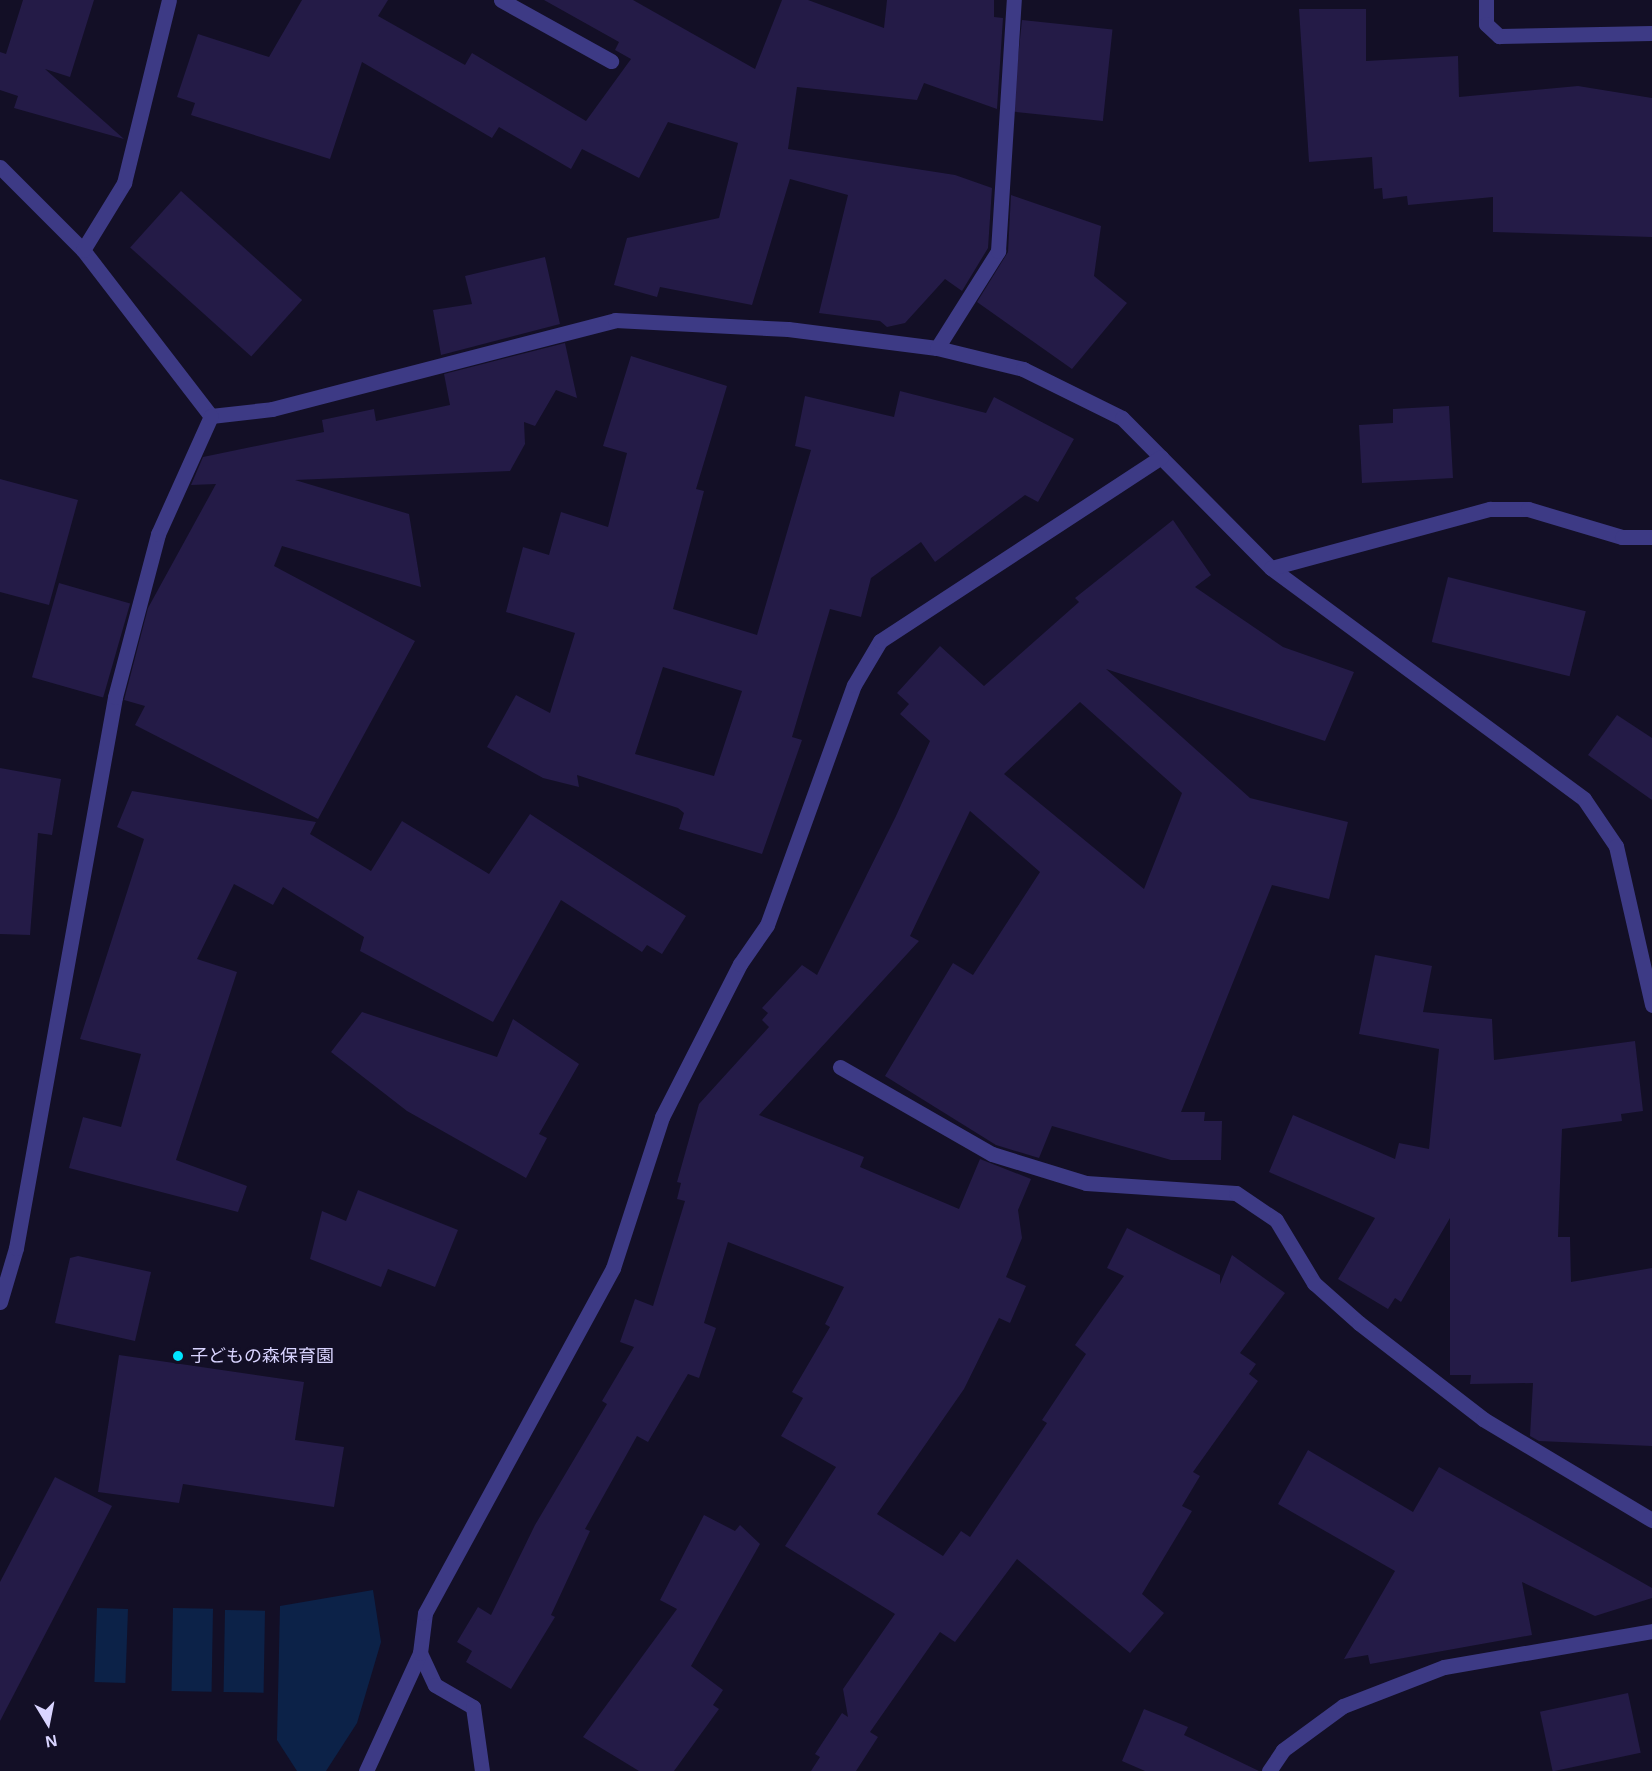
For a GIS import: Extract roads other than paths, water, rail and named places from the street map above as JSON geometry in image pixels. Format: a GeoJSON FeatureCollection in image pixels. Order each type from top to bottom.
{"type":"FeatureCollection","features":[{"type":"Feature","properties":{"kind":"street"},"geometry":{"type":"LineString","coordinates":[[82,250],[124,183],[169,0]]}},
{"type":"Feature","properties":{"kind":"street"},"geometry":{"type":"LineString","coordinates":[[501,0],[611,61]]}},
{"type":"Feature","properties":{"kind":"street"},"geometry":{"type":"LineString","coordinates":[[937,348],[998,251],[1014,0]]}},
{"type":"Feature","properties":{"kind":"street"},"geometry":{"type":"LineString","coordinates":[[1486,0],[1486,24],[1499,36],[1652,33]]}},
{"type":"Feature","properties":{"kind":"street"},"geometry":{"type":"LineString","coordinates":[[0,167],[82,250],[211,416]]}},
{"type":"Feature","properties":{"kind":"street"},"geometry":{"type":"LineString","coordinates":[[211,416],[272,409],[615,320],[788,329],[937,348],[1033,374],[1122,418],[1271,568],[1584,799],[1616,846],[1652,1005]]}},
{"type":"Feature","properties":{"kind":"street"},"geometry":{"type":"LineString","coordinates":[[0,1302],[16,1248],[115,697],[158,534],[211,416]]}},
{"type":"Feature","properties":{"kind":"street"},"geometry":{"type":"LineString","coordinates":[[366,1771],[420,1653],[425,1613],[613,1268],[662,1117],[740,964],[767,925],[854,685],[880,641],[1161,457]]}},
{"type":"Feature","properties":{"kind":"street"},"geometry":{"type":"LineString","coordinates":[[1271,568],[1490,510],[1528,509],[1622,537],[1652,537]]}},
{"type":"Feature","properties":{"kind":"street"},"geometry":{"type":"LineString","coordinates":[[840,1067],[992,1154],[1086,1183],[1236,1193],[1276,1220],[1314,1283],[1359,1323],[1483,1419],[1652,1520]]}},
{"type":"Feature","properties":{"kind":"street"},"geometry":{"type":"LineString","coordinates":[[1269,1771],[1283,1749],[1342,1706],[1444,1667],[1652,1631]]}},
{"type":"Feature","properties":{"kind":"street"},"geometry":{"type":"LineString","coordinates":[[420,1653],[435,1685],[473,1707],[482,1771]]}},
{"type":"Feature","properties":{"kind":"water"},"geometry":{"type":"Polygon","coordinates":[[[373,1590],[381,1642],[357,1723],[326,1771],[297,1771],[277,1740],[280,1606],[373,1590]]]}},
{"type":"Feature","properties":{"kind":"water"},"geometry":{"type":"Polygon","coordinates":[[[97,1608],[128,1609],[125,1683],[94,1682],[97,1608]]]}},
{"type":"Feature","properties":{"kind":"water"},"geometry":{"type":"Polygon","coordinates":[[[173,1608],[213,1609],[212,1692],[172,1691],[173,1608]]]}},
{"type":"Feature","properties":{"kind":"water"},"geometry":{"type":"Polygon","coordinates":[[[225,1610],[265,1611],[264,1693],[224,1692],[225,1610]]]}},
{"type":"Feature","properties":{"kind":"place","name":"子どもの森保育園"},"geometry":{"type":"Point","coordinates":[178,1356]}}]}
